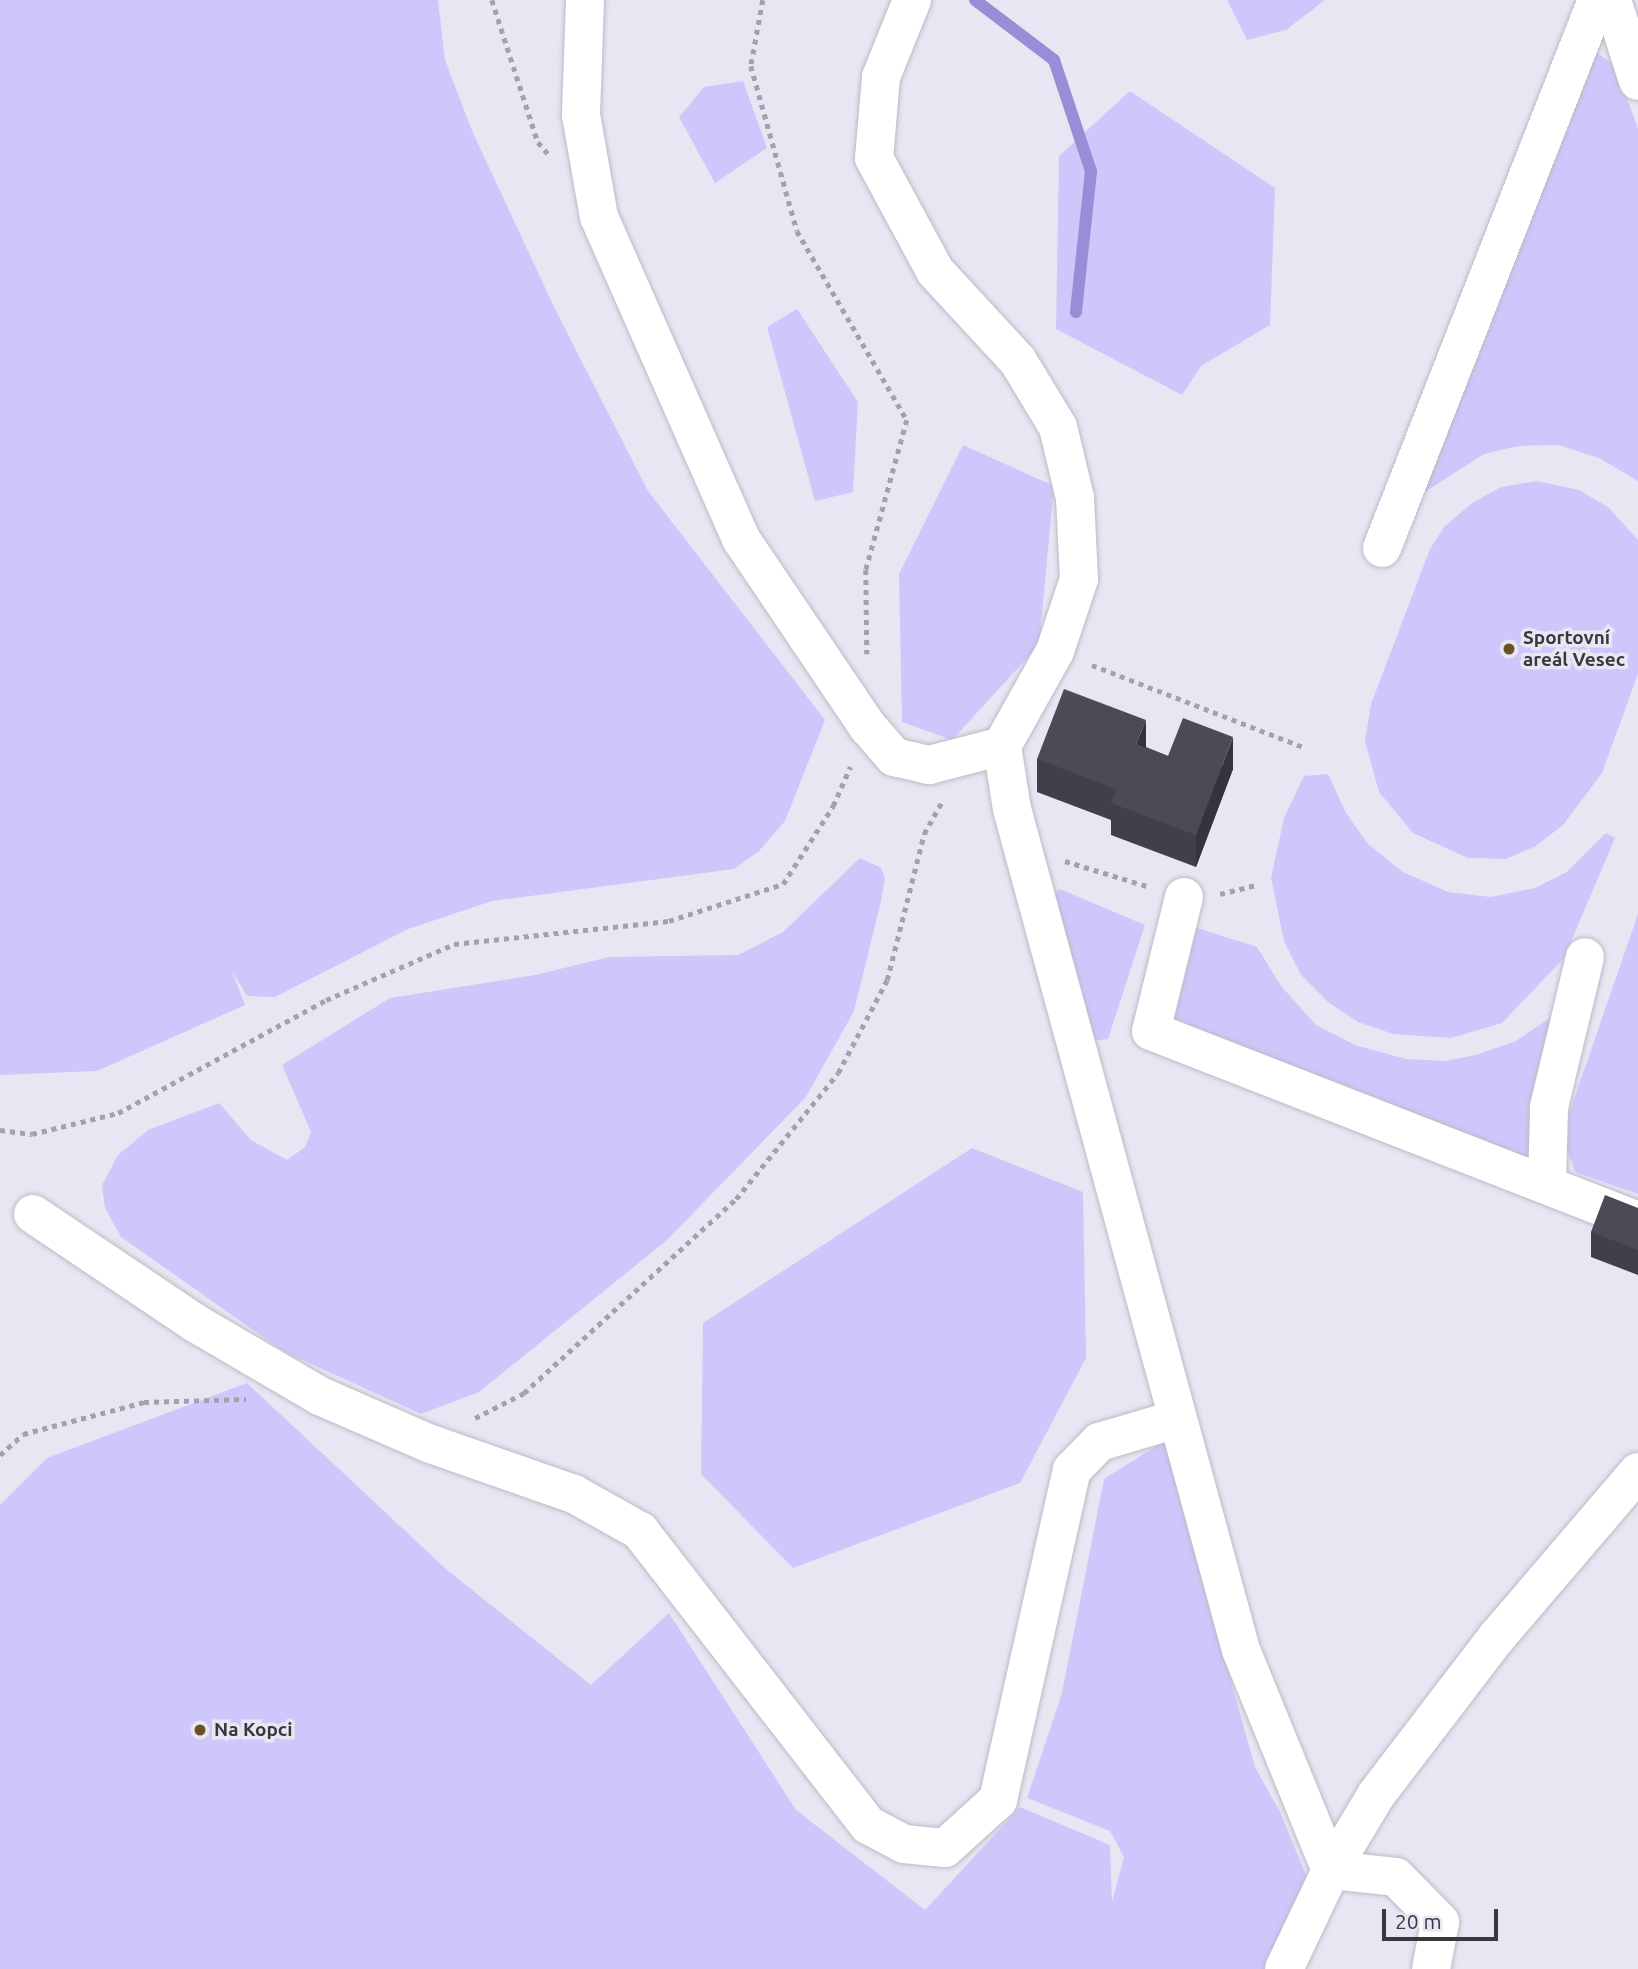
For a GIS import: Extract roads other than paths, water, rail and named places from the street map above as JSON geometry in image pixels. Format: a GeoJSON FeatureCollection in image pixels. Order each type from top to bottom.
{"type":"FeatureCollection","features":[{"type":"Feature","properties":{"kind":"street"},"geometry":{"type":"LineString","coordinates":[[585,0],[581,115],[599,217],[741,539],[868,727],[894,757],[929,765],[986,750],[1055,651],[1079,579],[1075,498],[1058,426],[1018,361],[935,271],[874,158],[881,77],[912,0]]}},
{"type":"Feature","properties":{"kind":"street"},"geometry":{"type":"LineString","coordinates":[[1382,548],[1597,0]]}},
{"type":"Feature","properties":{"kind":"street"},"geometry":{"type":"LineString","coordinates":[[1612,0],[1638,81]]}},
{"type":"Feature","properties":{"kind":"street"},"geometry":{"type":"LineString","coordinates":[[986,750],[1022,848],[1241,1650],[1331,1870]]}},
{"type":"Feature","properties":{"kind":"street"},"geometry":{"type":"LineString","coordinates":[[1184,897],[1151,1031],[1638,1221]]}},
{"type":"Feature","properties":{"kind":"street"},"geometry":{"type":"LineString","coordinates":[[1547,1185],[1549,1107],[1585,957]]}},
{"type":"Feature","properties":{"kind":"street"},"geometry":{"type":"LineString","coordinates":[[33,1214],[195,1323],[320,1396],[428,1443],[574,1494],[640,1531],[867,1825],[904,1844],[945,1848],[998,1800],[1072,1470],[1099,1442],[1177,1419]]}},
{"type":"Feature","properties":{"kind":"street"},"geometry":{"type":"LineString","coordinates":[[1284,1969],[1331,1870],[1376,1796],[1497,1637],[1638,1472]]}},
{"type":"Feature","properties":{"kind":"street"},"geometry":{"type":"LineString","coordinates":[[1331,1870],[1396,1877],[1440,1922],[1431,1969]]}},
{"type":"Feature","properties":{"kind":"waterway"},"geometry":{"type":"LineString","coordinates":[[975,0],[1054,60],[1091,171],[1076,312]]}},
{"type":"Feature","properties":{"kind":"place","name":"Sportovní areál Vesec"},"geometry":{"type":"Point","coordinates":[1509,649]}},
{"type":"Feature","properties":{"kind":"place","name":"Na Kopci"},"geometry":{"type":"Point","coordinates":[200,1730]}}]}
